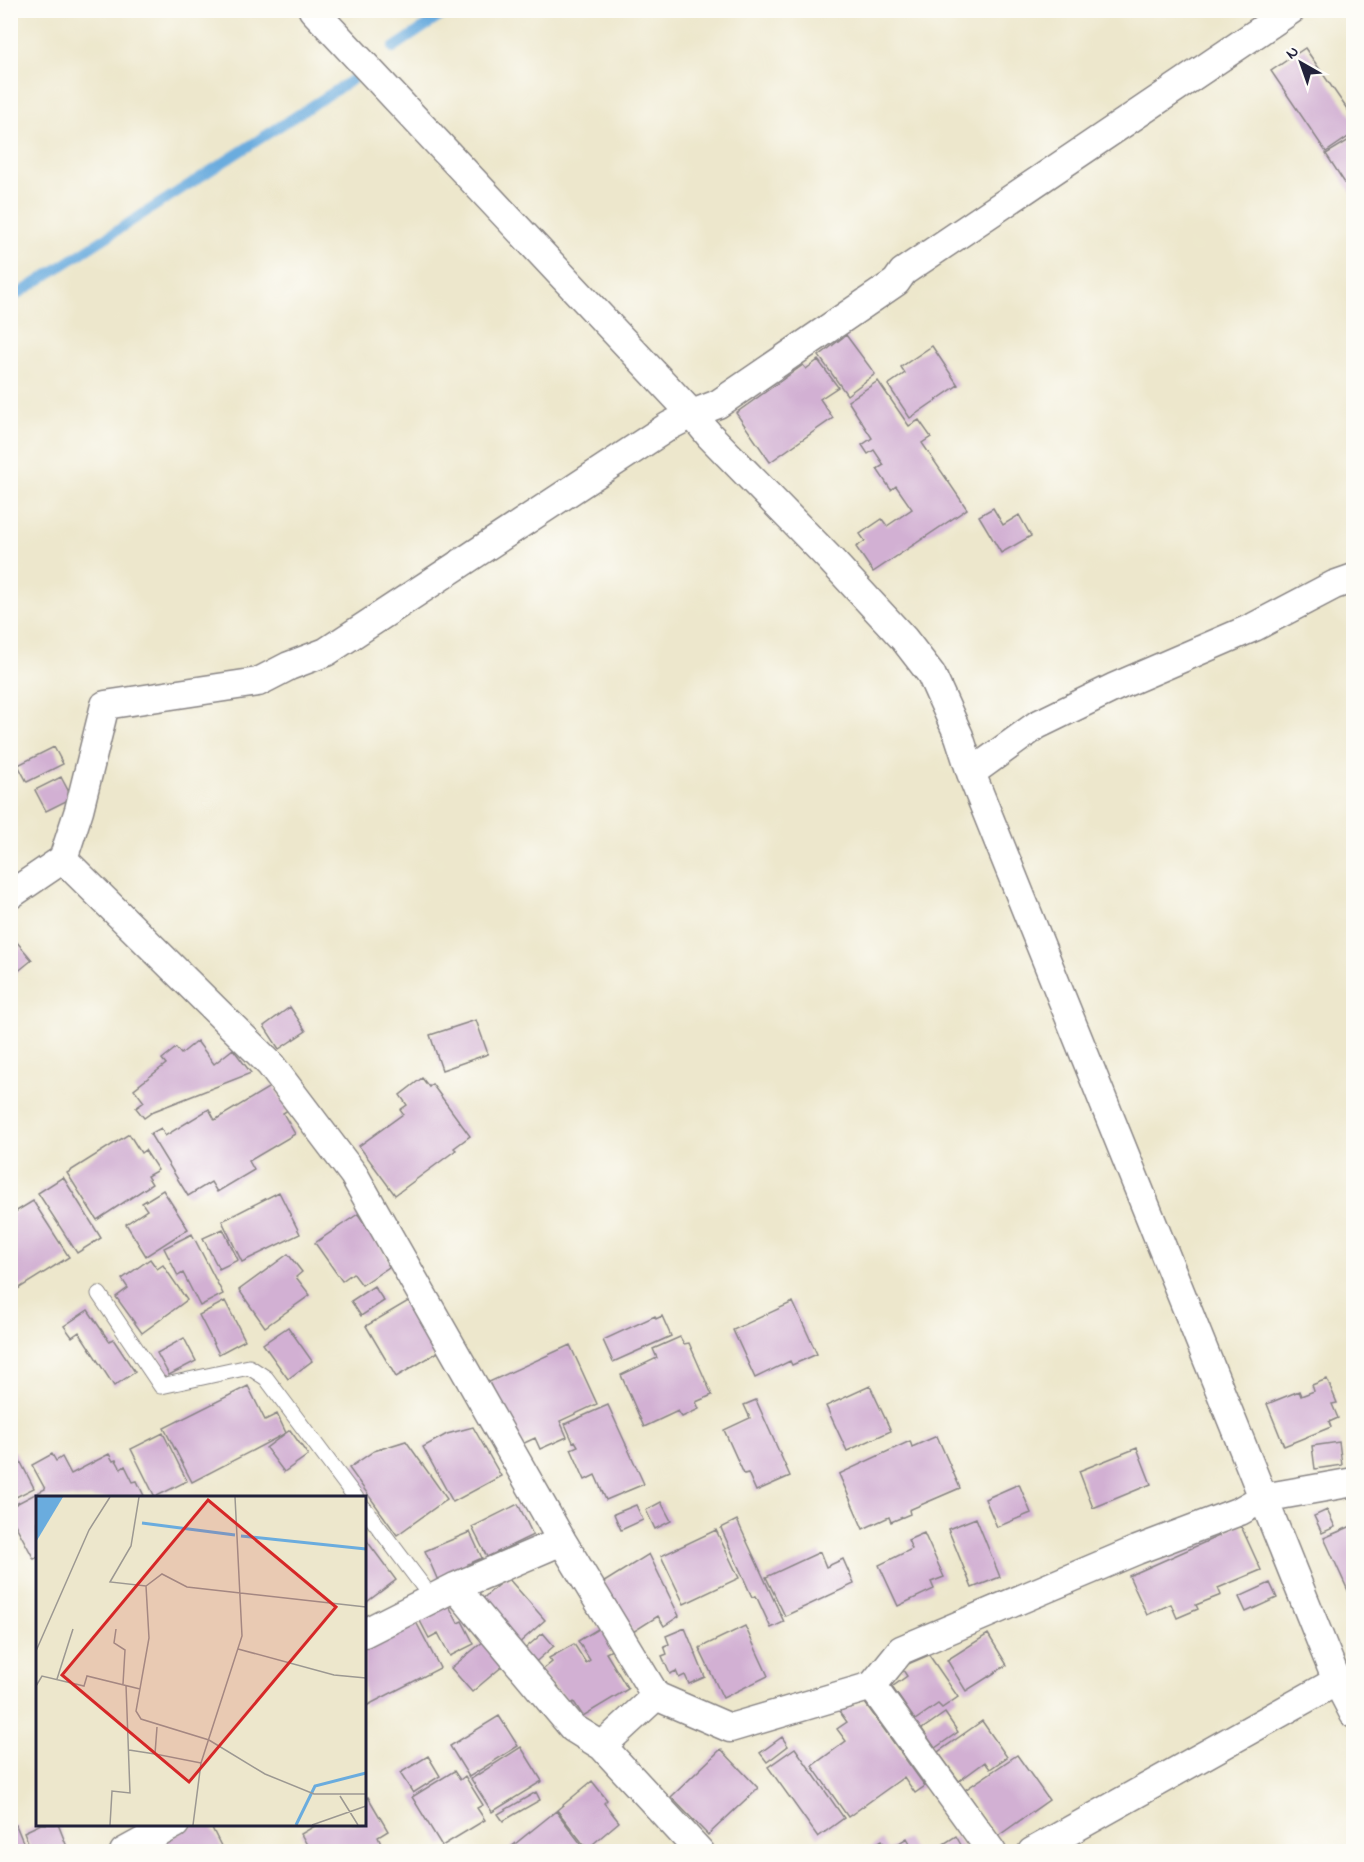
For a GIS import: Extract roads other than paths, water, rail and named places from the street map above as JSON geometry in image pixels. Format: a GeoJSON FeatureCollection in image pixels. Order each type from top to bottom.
{"type":"FeatureCollection","features":[{"type":"Feature","properties":{"kind":"street"},"geometry":{"type":"LineString","coordinates":[[314,10],[710,436],[831,560],[904,639],[931,674],[959,735],[971,773],[1337,1681],[1353,1714]]}},
{"type":"Feature","properties":{"kind":"street"},"geometry":{"type":"LineString","coordinates":[[10,895],[63,859],[79,810],[105,705],[258,682],[289,666],[326,652],[669,426],[718,404],[896,282],[903,272],[1291,10]]}},
{"type":"Feature","properties":{"kind":"street"},"geometry":{"type":"LineString","coordinates":[[971,773],[1037,725],[1115,687],[1254,627],[1334,585],[1353,578]]}},
{"type":"Feature","properties":{"kind":"street"},"geometry":{"type":"LineString","coordinates":[[63,859],[270,1064],[354,1175],[562,1541],[656,1696],[730,1728],[872,1686],[901,1650],[1137,1550],[1240,1511],[1263,1498],[1353,1482]]}},
{"type":"Feature","properties":{"kind":"street"},"geometry":{"type":"LineString","coordinates":[[366,1632],[443,1592],[562,1541]]}},
{"type":"Feature","properties":{"kind":"street"},"geometry":{"type":"LineString","coordinates":[[443,1592],[573,1728],[602,1746],[700,1851]]}},
{"type":"Feature","properties":{"kind":"street"},"geometry":{"type":"LineString","coordinates":[[1032,1851],[1337,1681]]}},
{"type":"Feature","properties":{"kind":"street"},"geometry":{"type":"LineString","coordinates":[[872,1686],[992,1851]]}},
{"type":"Feature","properties":{"kind":"street"},"geometry":{"type":"LineString","coordinates":[[602,1746],[656,1696]]}},
{"type":"Feature","properties":{"kind":"street"},"geometry":{"type":"LineString","coordinates":[[124,1851],[172,1826]]}},
{"type":"Feature","properties":{"kind":"lane"},"geometry":{"type":"LineString","coordinates":[[99,1294],[161,1386],[249,1367],[266,1378],[356,1496]]}},
{"type":"Feature","properties":{"kind":"lane"},"geometry":{"type":"LineString","coordinates":[[366,1510],[443,1592]]}},
{"type":"Feature","properties":{"kind":"waterway"},"geometry":{"type":"LineString","coordinates":[[393,48],[450,10]]}},
{"type":"Feature","properties":{"kind":"waterway"},"geometry":{"type":"LineString","coordinates":[[10,299],[352,80]]}}]}
